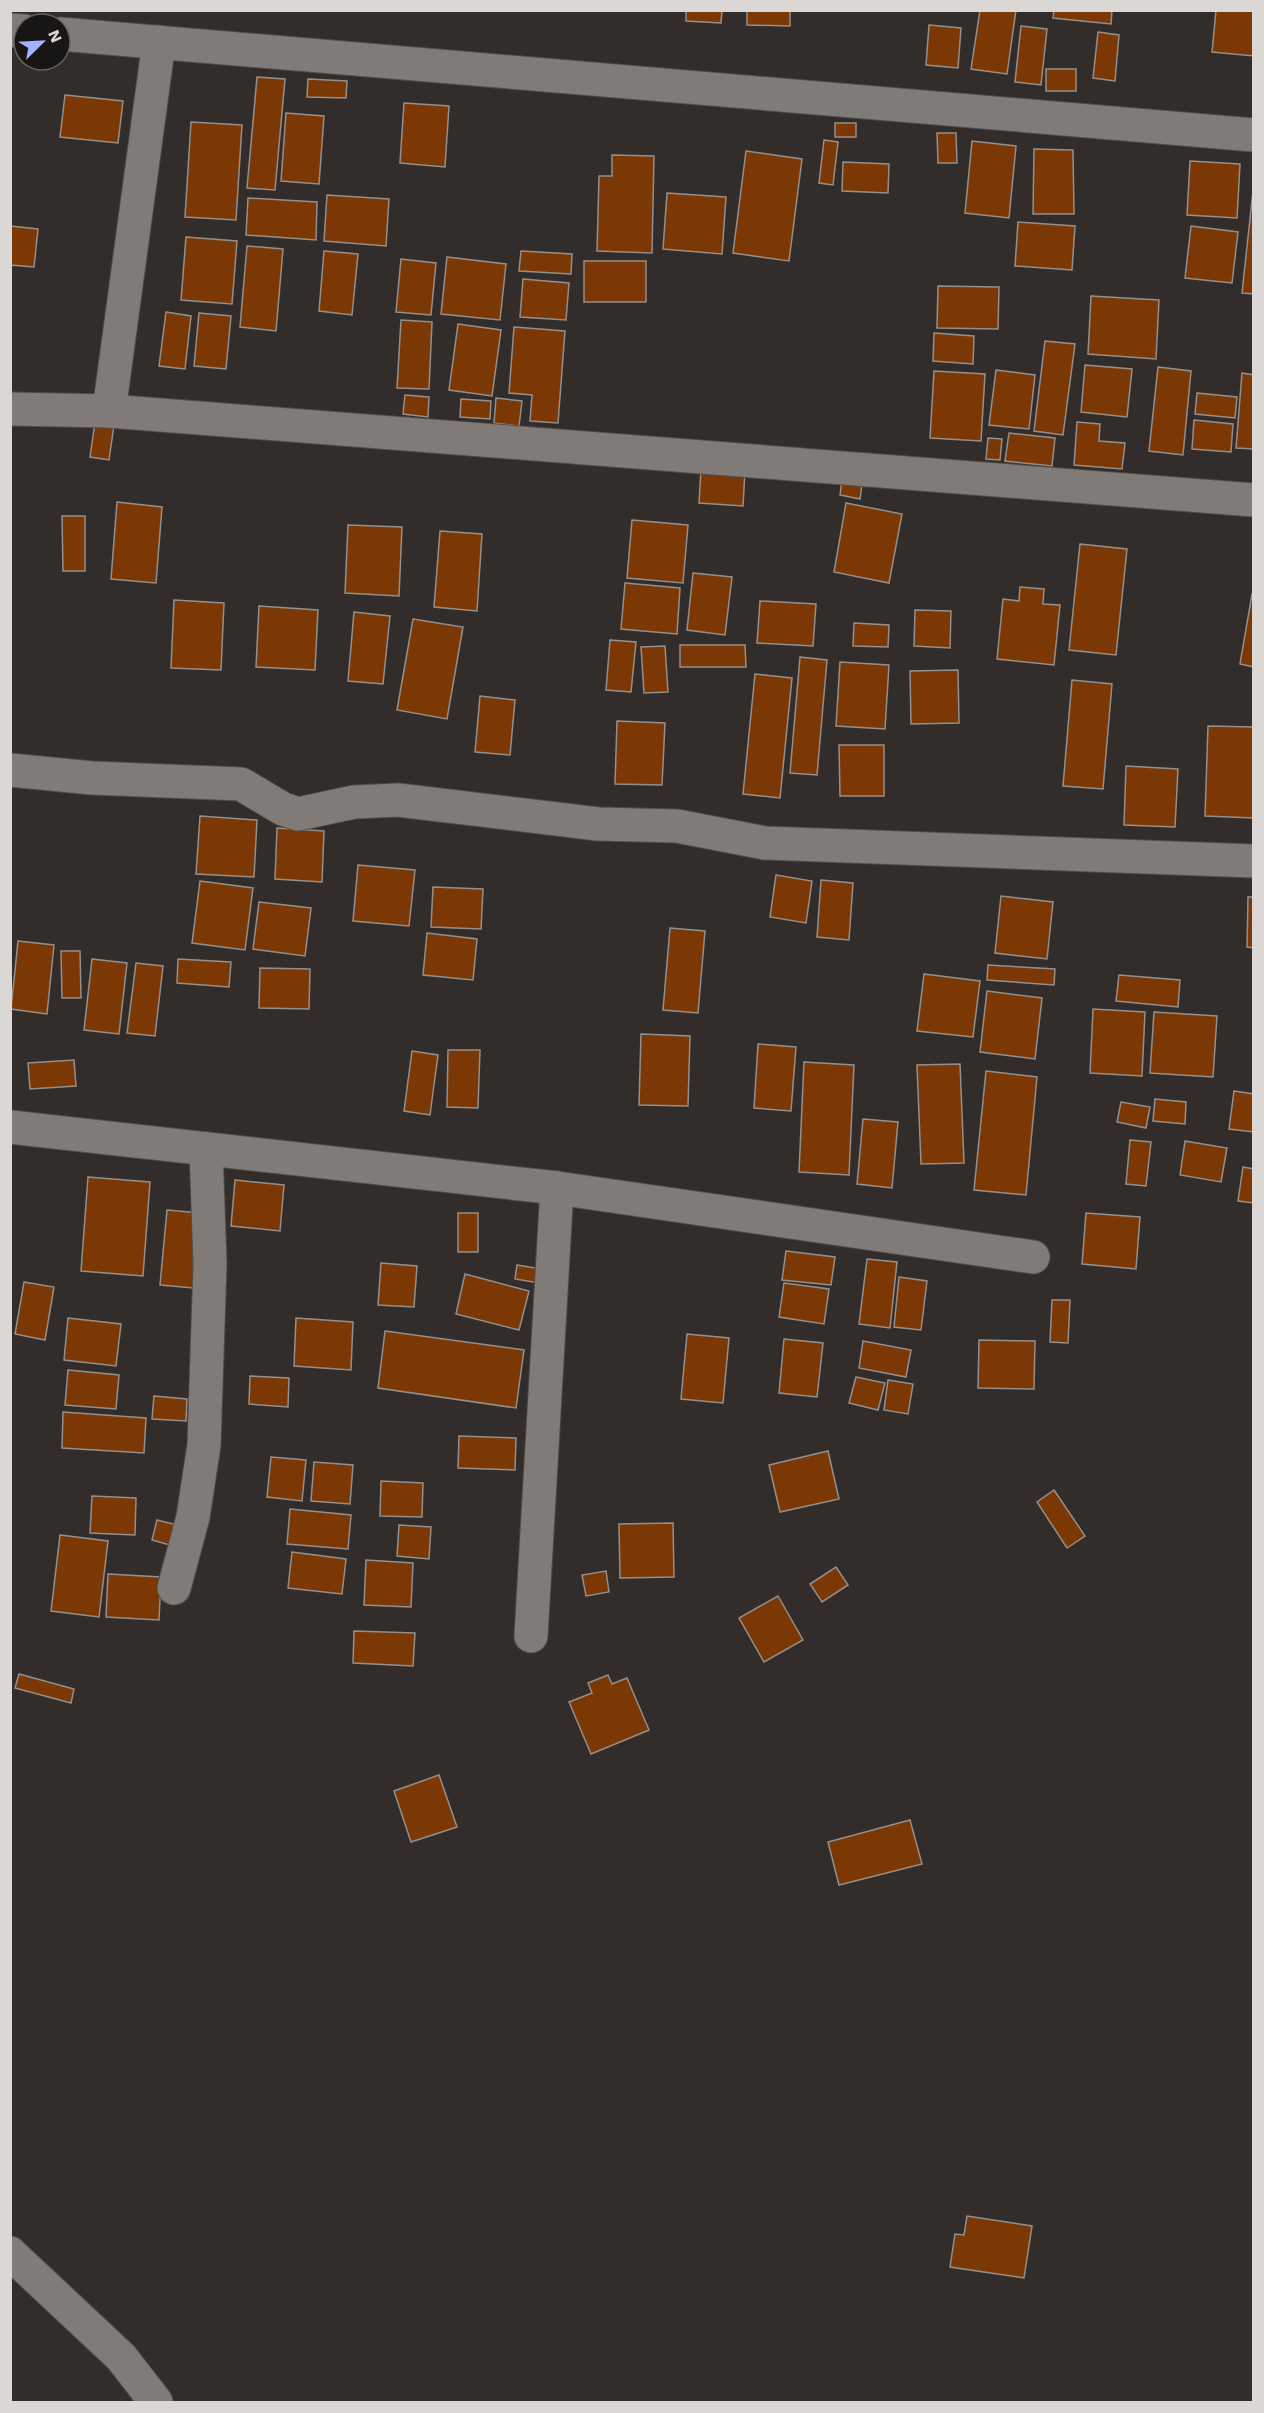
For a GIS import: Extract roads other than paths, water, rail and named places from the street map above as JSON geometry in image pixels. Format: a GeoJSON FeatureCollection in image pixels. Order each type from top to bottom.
{"type":"FeatureCollection","features":[{"type":"Feature","properties":{"kind":"street"},"geometry":{"type":"LineString","coordinates":[[72,35],[1254,135]]}},
{"type":"Feature","properties":{"kind":"street"},"geometry":{"type":"LineString","coordinates":[[109,411],[159,42]]}},
{"type":"Feature","properties":{"kind":"street"},"geometry":{"type":"LineString","coordinates":[[10,410],[109,411],[1254,500]]}},
{"type":"Feature","properties":{"kind":"street"},"geometry":{"type":"LineString","coordinates":[[10,770],[92,778],[242,784],[283,809],[298,814],[321,811],[354,801],[399,800],[598,824],[677,826],[765,843],[1254,861]]}},
{"type":"Feature","properties":{"kind":"street"},"geometry":{"type":"LineString","coordinates":[[10,1127],[557,1188],[1033,1257]]}},
{"type":"Feature","properties":{"kind":"street"},"geometry":{"type":"LineString","coordinates":[[174,1588],[193,1517],[204,1445],[210,1264],[206,1149]]}},
{"type":"Feature","properties":{"kind":"street"},"geometry":{"type":"LineString","coordinates":[[531,1636],[557,1188]]}},
{"type":"Feature","properties":{"kind":"street"},"geometry":{"type":"LineString","coordinates":[[12,2255],[121,2357],[156,2403]]}}]}
